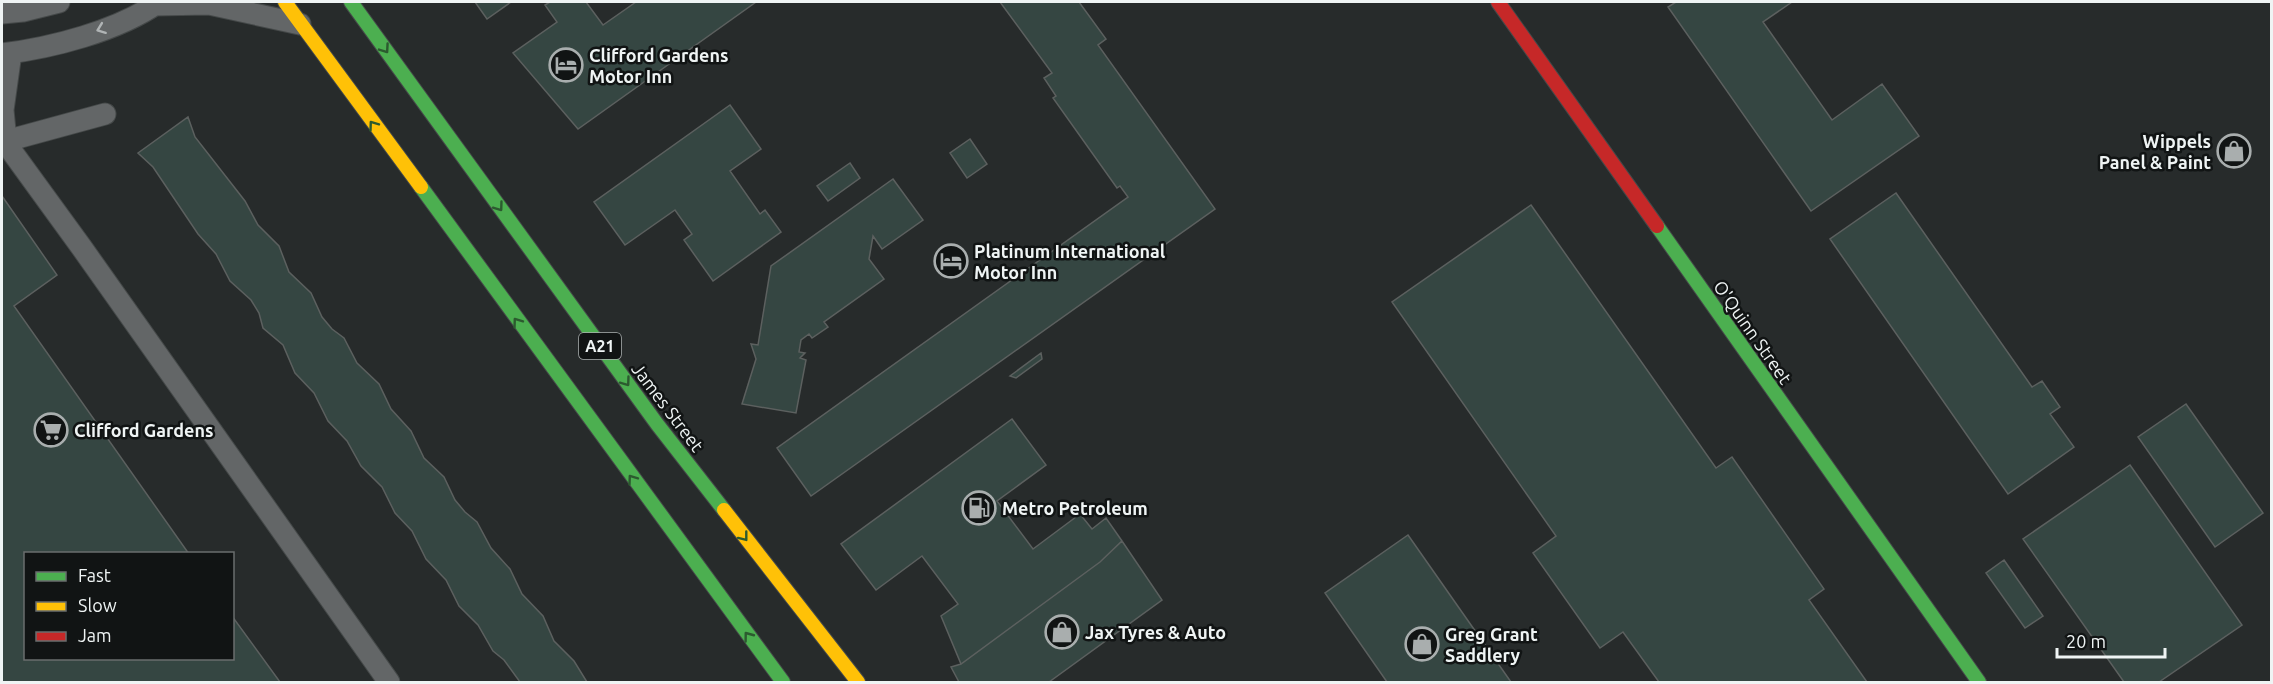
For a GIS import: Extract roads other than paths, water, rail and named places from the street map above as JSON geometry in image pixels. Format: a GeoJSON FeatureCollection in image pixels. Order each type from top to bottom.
{"type":"FeatureCollection","features":[{"type":"Feature","properties":{"kind":"main road"},"geometry":{"type":"LineString","coordinates":[[285,2],[783,682]]}},
{"type":"Feature","properties":{"kind":"main road","name":"James Street"},"geometry":{"type":"LineString","coordinates":[[351,2],[657,424],[858,682]]}},
{"type":"Feature","properties":{"kind":"main road","name":"O'Quinn Street"},"geometry":{"type":"LineString","coordinates":[[1498,2],[1979,682]]}},
{"type":"Feature","properties":{"kind":"lane"},"geometry":{"type":"LineString","coordinates":[[2,13],[23,11],[59,2]]}},
{"type":"Feature","properties":{"kind":"lane"},"geometry":{"type":"LineString","coordinates":[[300,24],[209,4],[157,3],[132,18],[91,34],[6,53],[4,139],[389,682]]}},
{"type":"Feature","properties":{"kind":"lane"},"geometry":{"type":"LineString","coordinates":[[4,139],[105,114]]}},
{"type":"Feature","properties":{"kind":"place","name":"Clifford Gardens Motor Inn"},"geometry":{"type":"Point","coordinates":[566,65]}},
{"type":"Feature","properties":{"kind":"place","name":"Wippels Panel & Paint"},"geometry":{"type":"Point","coordinates":[2234,151]}},
{"type":"Feature","properties":{"kind":"place","name":"Platinum International Motor Inn"},"geometry":{"type":"Point","coordinates":[951,261]}},
{"type":"Feature","properties":{"kind":"place","name":"Clifford Gardens"},"geometry":{"type":"Point","coordinates":[51,430]}},
{"type":"Feature","properties":{"kind":"place","name":"Metro Petroleum"},"geometry":{"type":"Point","coordinates":[979,508]}},
{"type":"Feature","properties":{"kind":"place","name":"Jax Tyres & Auto"},"geometry":{"type":"Point","coordinates":[1062,632]}},
{"type":"Feature","properties":{"kind":"place","name":"Greg Grant Saddlery"},"geometry":{"type":"Point","coordinates":[1422,644]}}]}
